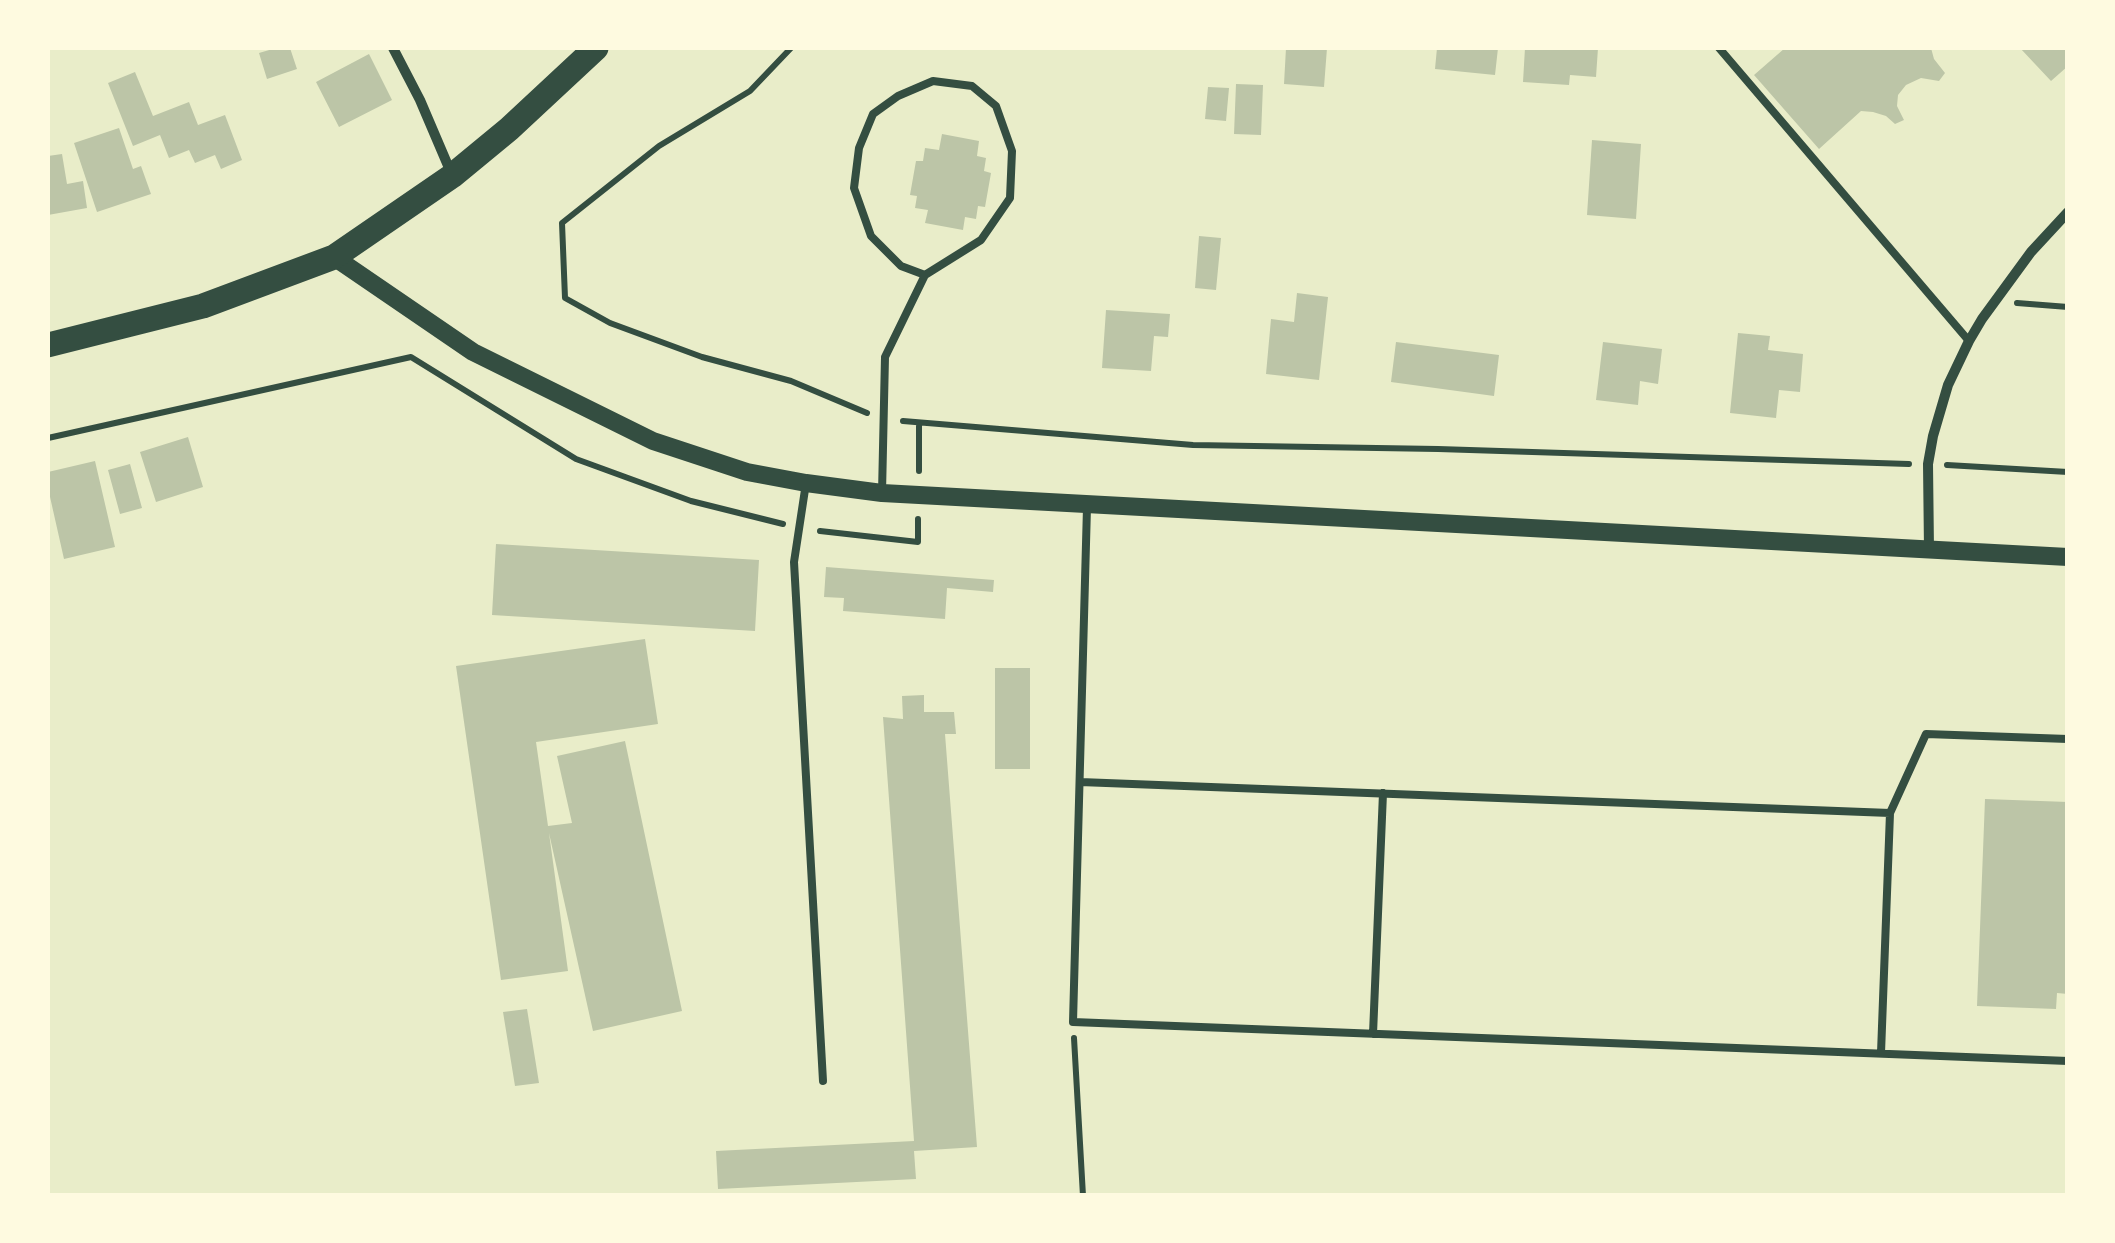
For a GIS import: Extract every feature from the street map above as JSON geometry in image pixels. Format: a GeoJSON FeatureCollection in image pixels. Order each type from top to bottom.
{"type":"FeatureCollection","features":[{"type":"Feature","properties":{"kind":"main road"},"geometry":{"type":"LineString","coordinates":[[48,345],[203,306],[334,256],[452,176],[510,129],[596,48]]}},
{"type":"Feature","properties":{"kind":"street"},"geometry":{"type":"LineString","coordinates":[[393,48],[452,176]]}},
{"type":"Feature","properties":{"kind":"street"},"geometry":{"type":"LineString","coordinates":[[1929,550],[1928,464],[1948,384],[1969,341],[1996,302],[2031,252],[2068,212]]}},
{"type":"Feature","properties":{"kind":"street"},"geometry":{"type":"LineString","coordinates":[[334,256],[473,352],[653,441],[746,472],[806,484],[1088,504],[2068,557]]}},
{"type":"Feature","properties":{"kind":"lane"},"geometry":{"type":"LineString","coordinates":[[1719,48],[1969,341]]}},
{"type":"Feature","properties":{"kind":"lane"},"geometry":{"type":"LineString","coordinates":[[882,492],[885,357],[925,275],[981,240],[1010,198],[1012,150],[996,106],[972,86],[932,81],[898,96],[873,114],[859,148],[854,188],[872,236],[900,266],[925,275]]}},
{"type":"Feature","properties":{"kind":"lane"},"geometry":{"type":"LineString","coordinates":[[806,484],[794,562],[823,1081]]}},
{"type":"Feature","properties":{"kind":"lane"},"geometry":{"type":"LineString","coordinates":[[1088,504],[1073,1022],[2068,1060]]}},
{"type":"Feature","properties":{"kind":"lane"},"geometry":{"type":"LineString","coordinates":[[1881,1053],[1890,813],[1926,734],[2068,739]]}},
{"type":"Feature","properties":{"kind":"lane"},"geometry":{"type":"LineString","coordinates":[[1080,782],[1890,813]]}},
{"type":"Feature","properties":{"kind":"lane"},"geometry":{"type":"LineString","coordinates":[[1373,1034],[1382,793]]}},
{"type":"Feature","properties":{"kind":"path"},"geometry":{"type":"LineString","coordinates":[[790,48],[750,91],[658,146],[562,223],[565,298],[628,330],[702,357],[791,381],[884,420],[1193,446],[1438,449],[2068,472]]}},
{"type":"Feature","properties":{"kind":"path"},"geometry":{"type":"LineString","coordinates":[[1996,302],[2068,306]]}},
{"type":"Feature","properties":{"kind":"path"},"geometry":{"type":"LineString","coordinates":[[48,438],[411,357],[576,459],[691,502],[799,528],[918,542]]}},
{"type":"Feature","properties":{"kind":"path"},"geometry":{"type":"LineString","coordinates":[[1073,1022],[1083,1196]]}},
{"type":"Feature","properties":{"kind":"building"},"geometry":{"type":"Polygon","coordinates":[[[290,48],[297,69],[267,79],[259,53],[290,48]]]}},
{"type":"Feature","properties":{"kind":"building"},"geometry":{"type":"Polygon","coordinates":[[[1286,48],[1327,48],[1324,87],[1284,84],[1286,48]]]}},
{"type":"Feature","properties":{"kind":"building"},"geometry":{"type":"Polygon","coordinates":[[[1437,48],[1498,48],[1495,75],[1435,69],[1437,48]]]}},
{"type":"Feature","properties":{"kind":"building"},"geometry":{"type":"Polygon","coordinates":[[[1525,48],[1598,48],[1596,77],[1570,75],[1569,85],[1523,82],[1525,48]]]}},
{"type":"Feature","properties":{"kind":"building"},"geometry":{"type":"Polygon","coordinates":[[[1785,48],[1931,48],[1945,73],[1939,81],[1921,78],[1906,85],[1898,95],[1897,106],[1904,120],[1895,124],[1886,116],[1861,111],[1819,149],[1754,75],[1785,48]]]}},
{"type":"Feature","properties":{"kind":"building"},"geometry":{"type":"Polygon","coordinates":[[[2020,48],[2068,48],[2068,66],[2051,81],[2020,48]]]}},
{"type":"Feature","properties":{"kind":"building"},"geometry":{"type":"Polygon","coordinates":[[[369,54],[392,100],[339,127],[316,82],[369,54]]]}},
{"type":"Feature","properties":{"kind":"building"},"geometry":{"type":"Polygon","coordinates":[[[135,72],[153,116],[189,102],[198,125],[225,115],[242,160],[221,169],[215,155],[195,163],[189,150],[169,158],[160,135],[133,146],[108,83],[135,72]]]}},
{"type":"Feature","properties":{"kind":"building"},"geometry":{"type":"Polygon","coordinates":[[[1236,84],[1263,85],[1261,135],[1234,134],[1236,84]]]}},
{"type":"Feature","properties":{"kind":"building"},"geometry":{"type":"Polygon","coordinates":[[[1208,87],[1229,88],[1226,121],[1205,119],[1208,87]]]}},
{"type":"Feature","properties":{"kind":"building"},"geometry":{"type":"Polygon","coordinates":[[[119,128],[133,169],[141,166],[151,194],[97,212],[74,143],[119,128]]]}},
{"type":"Feature","properties":{"kind":"building"},"geometry":{"type":"Polygon","coordinates":[[[942,134],[979,141],[977,156],[986,158],[984,171],[991,173],[985,207],[978,206],[976,219],[965,217],[963,230],[925,223],[928,210],[915,208],[917,196],[910,195],[916,161],[923,161],[925,148],[939,150],[942,134]]]}},
{"type":"Feature","properties":{"kind":"building"},"geometry":{"type":"Polygon","coordinates":[[[1592,140],[1641,144],[1636,219],[1587,215],[1592,140]]]}},
{"type":"Feature","properties":{"kind":"building"},"geometry":{"type":"Polygon","coordinates":[[[62,154],[67,184],[83,181],[87,208],[48,215],[48,156],[62,154]]]}},
{"type":"Feature","properties":{"kind":"building"},"geometry":{"type":"Polygon","coordinates":[[[1199,236],[1221,238],[1216,290],[1195,288],[1199,236]]]}},
{"type":"Feature","properties":{"kind":"building"},"geometry":{"type":"Polygon","coordinates":[[[1297,293],[1328,297],[1319,380],[1266,374],[1271,319],[1294,322],[1297,293]]]}},
{"type":"Feature","properties":{"kind":"building"},"geometry":{"type":"Polygon","coordinates":[[[1106,310],[1170,314],[1168,337],[1154,336],[1151,371],[1102,368],[1106,310]]]}},
{"type":"Feature","properties":{"kind":"building"},"geometry":{"type":"Polygon","coordinates":[[[1738,333],[1770,336],[1768,350],[1803,354],[1800,392],[1779,390],[1776,418],[1730,413],[1738,333]]]}},
{"type":"Feature","properties":{"kind":"building"},"geometry":{"type":"Polygon","coordinates":[[[1396,342],[1499,355],[1494,396],[1391,382],[1396,342]]]}},
{"type":"Feature","properties":{"kind":"building"},"geometry":{"type":"Polygon","coordinates":[[[1603,342],[1662,349],[1658,384],[1640,381],[1638,405],[1596,400],[1603,342]]]}},
{"type":"Feature","properties":{"kind":"building"},"geometry":{"type":"Polygon","coordinates":[[[188,437],[203,487],[156,502],[140,452],[188,437]]]}},
{"type":"Feature","properties":{"kind":"building"},"geometry":{"type":"Polygon","coordinates":[[[95,461],[115,547],[64,559],[48,472],[95,461]]]}},
{"type":"Feature","properties":{"kind":"building"},"geometry":{"type":"Polygon","coordinates":[[[130,464],[142,508],[120,514],[108,470],[130,464]]]}},
{"type":"Feature","properties":{"kind":"building"},"geometry":{"type":"Polygon","coordinates":[[[496,544],[759,560],[755,631],[492,615],[496,544]]]}},
{"type":"Feature","properties":{"kind":"building"},"geometry":{"type":"Polygon","coordinates":[[[826,567],[994,580],[993,592],[947,588],[945,619],[843,611],[844,598],[824,597],[826,567]]]}},
{"type":"Feature","properties":{"kind":"building"},"geometry":{"type":"Polygon","coordinates":[[[645,639],[658,724],[536,742],[548,826],[572,823],[557,756],[625,741],[682,1011],[593,1031],[549,833],[568,971],[501,980],[456,666],[645,639]]]}},
{"type":"Feature","properties":{"kind":"building"},"geometry":{"type":"Polygon","coordinates":[[[995,668],[1030,668],[1030,769],[995,769],[995,668]]]}},
{"type":"Feature","properties":{"kind":"building"},"geometry":{"type":"Polygon","coordinates":[[[924,695],[924,712],[954,712],[956,734],[945,734],[977,1147],[914,1151],[916,1179],[718,1189],[716,1151],[914,1141],[883,717],[903,719],[902,696],[924,695]]]}},
{"type":"Feature","properties":{"kind":"building"},"geometry":{"type":"Polygon","coordinates":[[[1985,799],[2068,802],[2068,994],[2057,993],[2056,1009],[1977,1006],[1985,799]]]}},
{"type":"Feature","properties":{"kind":"building"},"geometry":{"type":"Polygon","coordinates":[[[527,1009],[539,1083],[515,1086],[503,1012],[527,1009]]]}}]}
